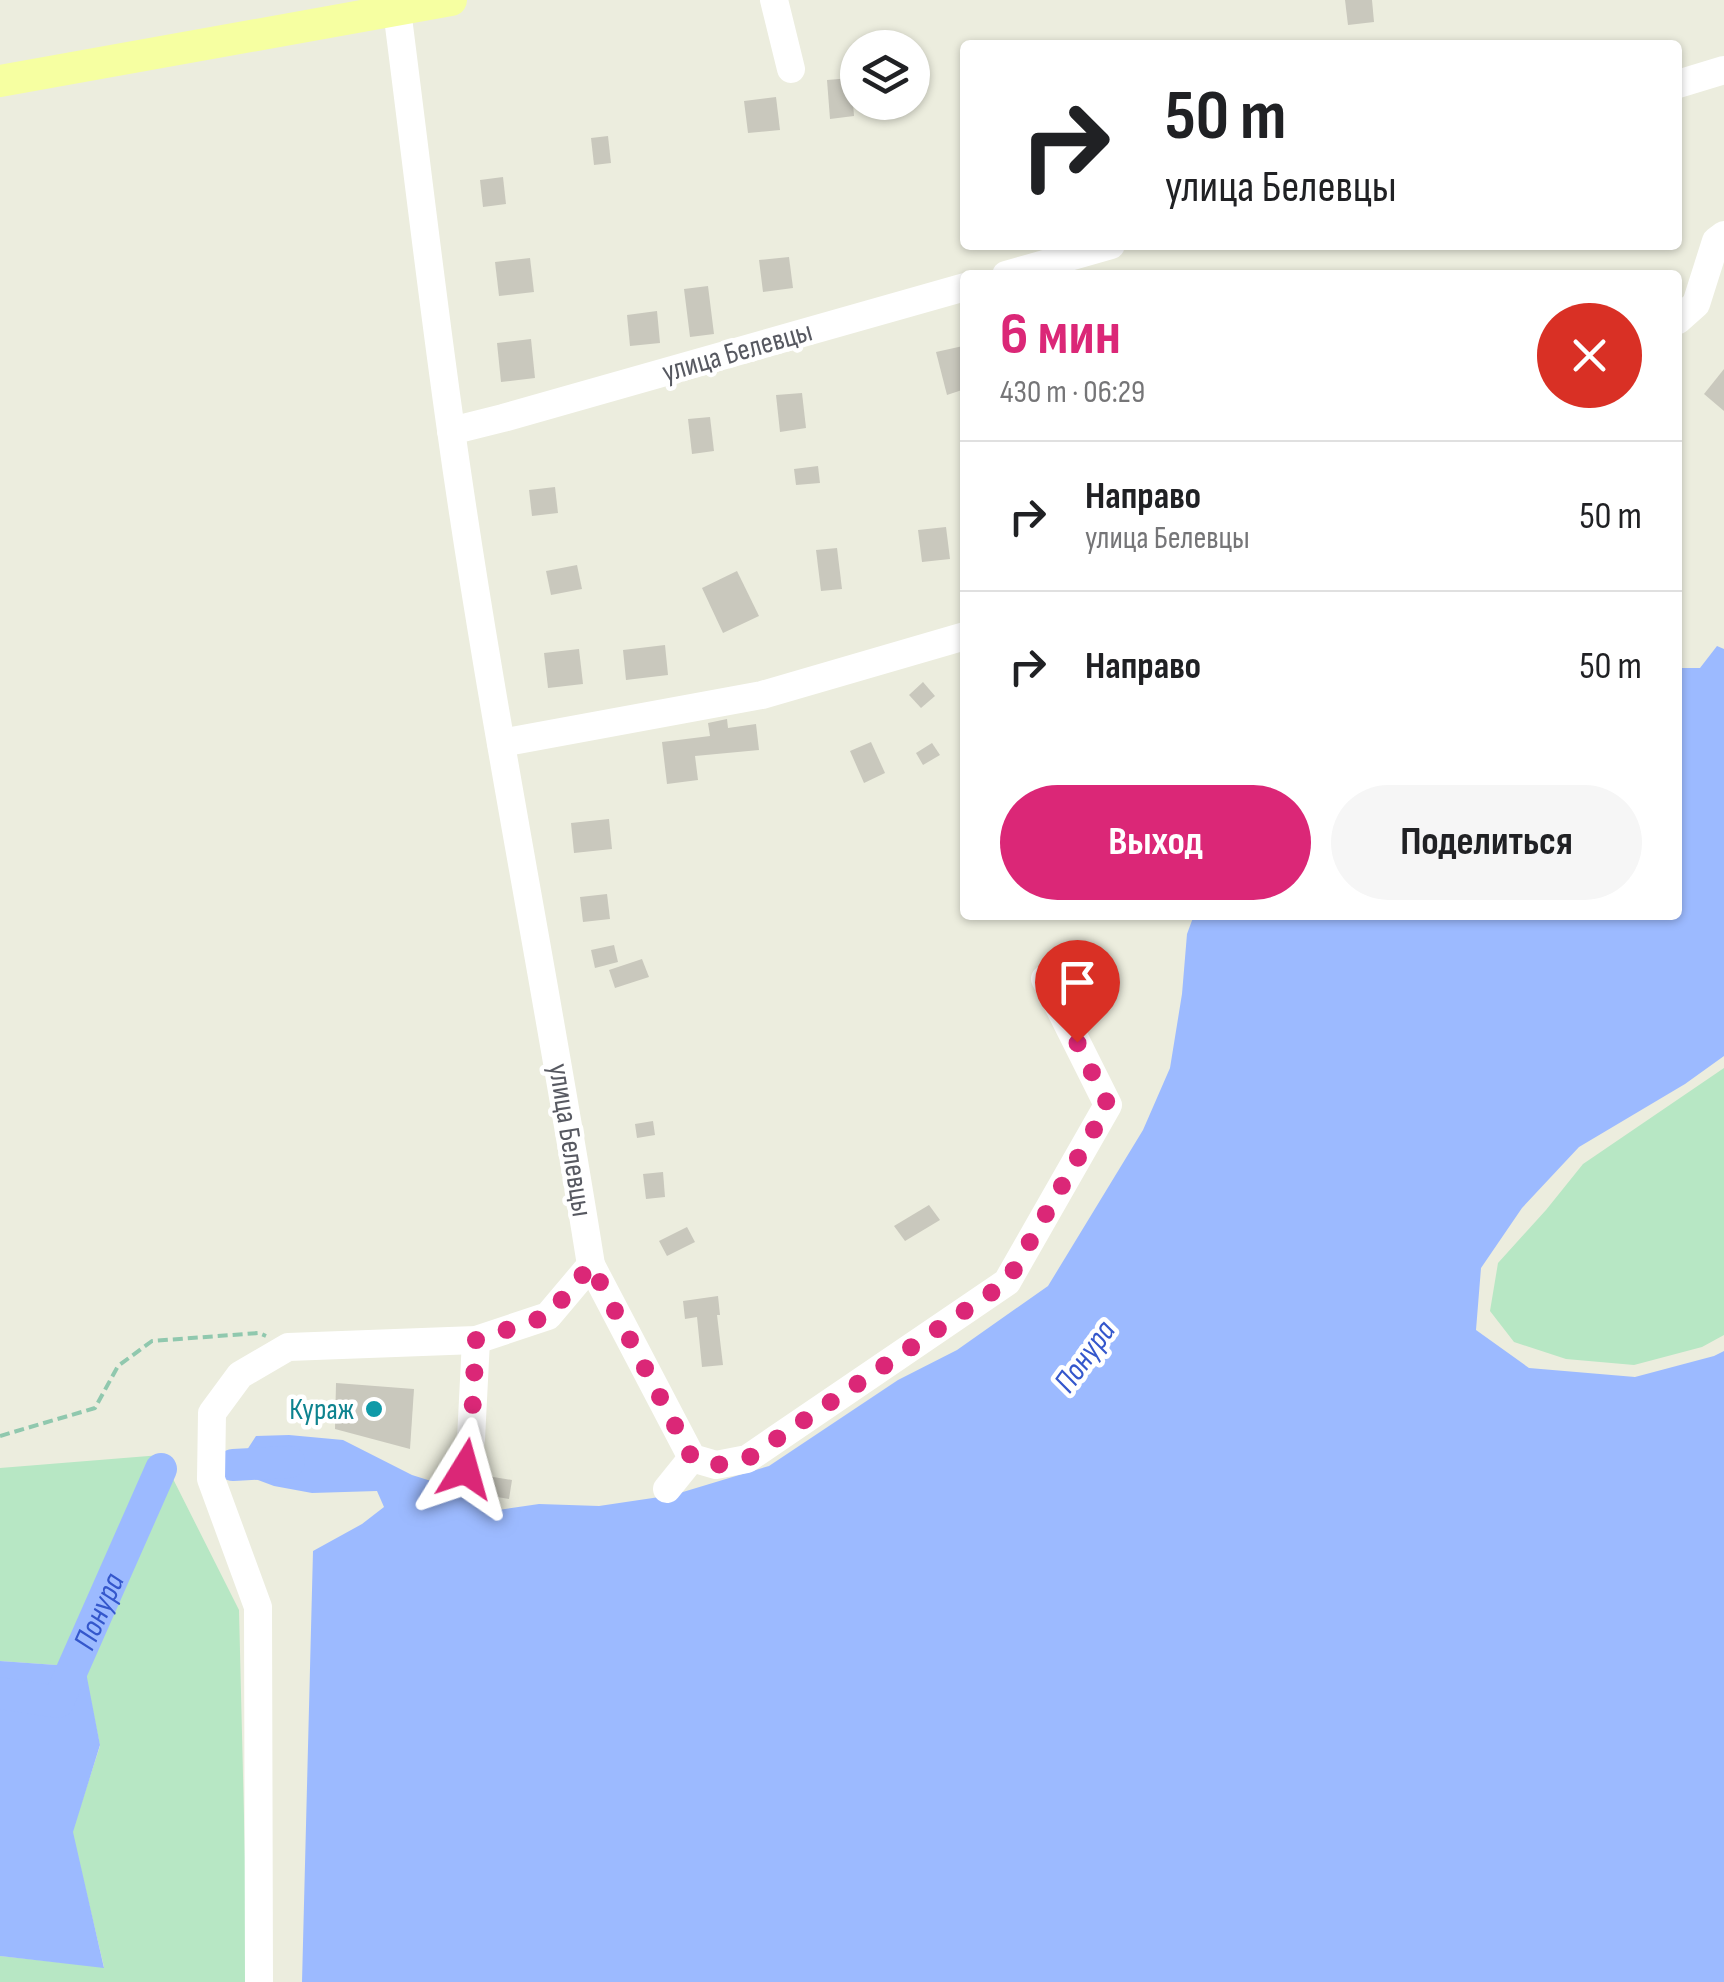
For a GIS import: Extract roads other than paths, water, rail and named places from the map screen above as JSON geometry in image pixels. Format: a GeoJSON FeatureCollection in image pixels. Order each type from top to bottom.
{"type":"FeatureCollection","features":[{"type":"Feature","properties":{"kind":"main road"},"geometry":{"type":"LineString","coordinates":[[0,81],[451,0]]}},
{"type":"Feature","properties":{"kind":"street"},"geometry":{"type":"LineString","coordinates":[[774,0],[791,70]]}},
{"type":"Feature","properties":{"kind":"street","name":"улица Белевцы"},"geometry":{"type":"LineString","coordinates":[[397,10],[451,431],[591,1265],[692,1458]]}},
{"type":"Feature","properties":{"kind":"street"},"geometry":{"type":"LineString","coordinates":[[1682,83],[1724,70]]}},
{"type":"Feature","properties":{"kind":"street"},"geometry":{"type":"LineString","coordinates":[[1682,316],[1696,304],[1716,241],[1724,234]]}},
{"type":"Feature","properties":{"kind":"street"},"geometry":{"type":"LineString","coordinates":[[1024,270],[1094,250]]}},
{"type":"Feature","properties":{"kind":"street","name":"улица Белевцы"},"geometry":{"type":"LineString","coordinates":[[451,431],[960,287]]}},
{"type":"Feature","properties":{"kind":"street"},"geometry":{"type":"LineString","coordinates":[[502,743],[762,694],[960,637]]}},
{"type":"Feature","properties":{"kind":"street"},"geometry":{"type":"LineString","coordinates":[[667,1489],[692,1458],[716,1465],[747,1459],[1007,1282],[1108,1105],[1046,979]]}},
{"type":"Feature","properties":{"kind":"street"},"geometry":{"type":"LineString","coordinates":[[259,1982],[258,1607],[211,1479],[212,1413],[240,1375],[288,1347],[476,1340],[548,1316],[591,1265]]}},
{"type":"Feature","properties":{"kind":"street"},"geometry":{"type":"LineString","coordinates":[[465,1469],[471,1439],[476,1340]]}},
{"type":"Feature","properties":{"kind":"water"},"geometry":{"type":"Polygon","coordinates":[[[1717,646],[1724,649],[1724,1056],[1579,1147],[1522,1208],[1481,1268],[1476,1330],[1529,1368],[1635,1377],[1724,1351],[1724,1982],[302,1982],[313,1551],[384,1507],[377,1491],[312,1493],[247,1476],[245,1453],[256,1436],[343,1440],[412,1475],[450,1487],[492,1511],[539,1504],[599,1506],[673,1495],[769,1466],[898,1380],[957,1350],[1048,1286],[1143,1130],[1170,1068],[1187,934],[1192,920],[1682,920],[1682,668],[1700,668],[1717,646]]]}},
{"type":"Feature","properties":{"kind":"water"},"geometry":{"type":"Polygon","coordinates":[[[0,1661],[85,1667],[100,1745],[73,1832],[104,1968],[0,1956],[0,1661]]]}},
{"type":"Feature","properties":{"kind":"waterway","name":"Понура"},"geometry":{"type":"LineString","coordinates":[[233,1465],[289,1462]]}},
{"type":"Feature","properties":{"kind":"waterway","name":"Понура"},"geometry":{"type":"LineString","coordinates":[[0,1693],[58,1702],[161,1469]]}},
{"type":"Feature","properties":{"kind":"place","name":"Кураж"},"geometry":{"type":"Point","coordinates":[374,1409]}}]}
